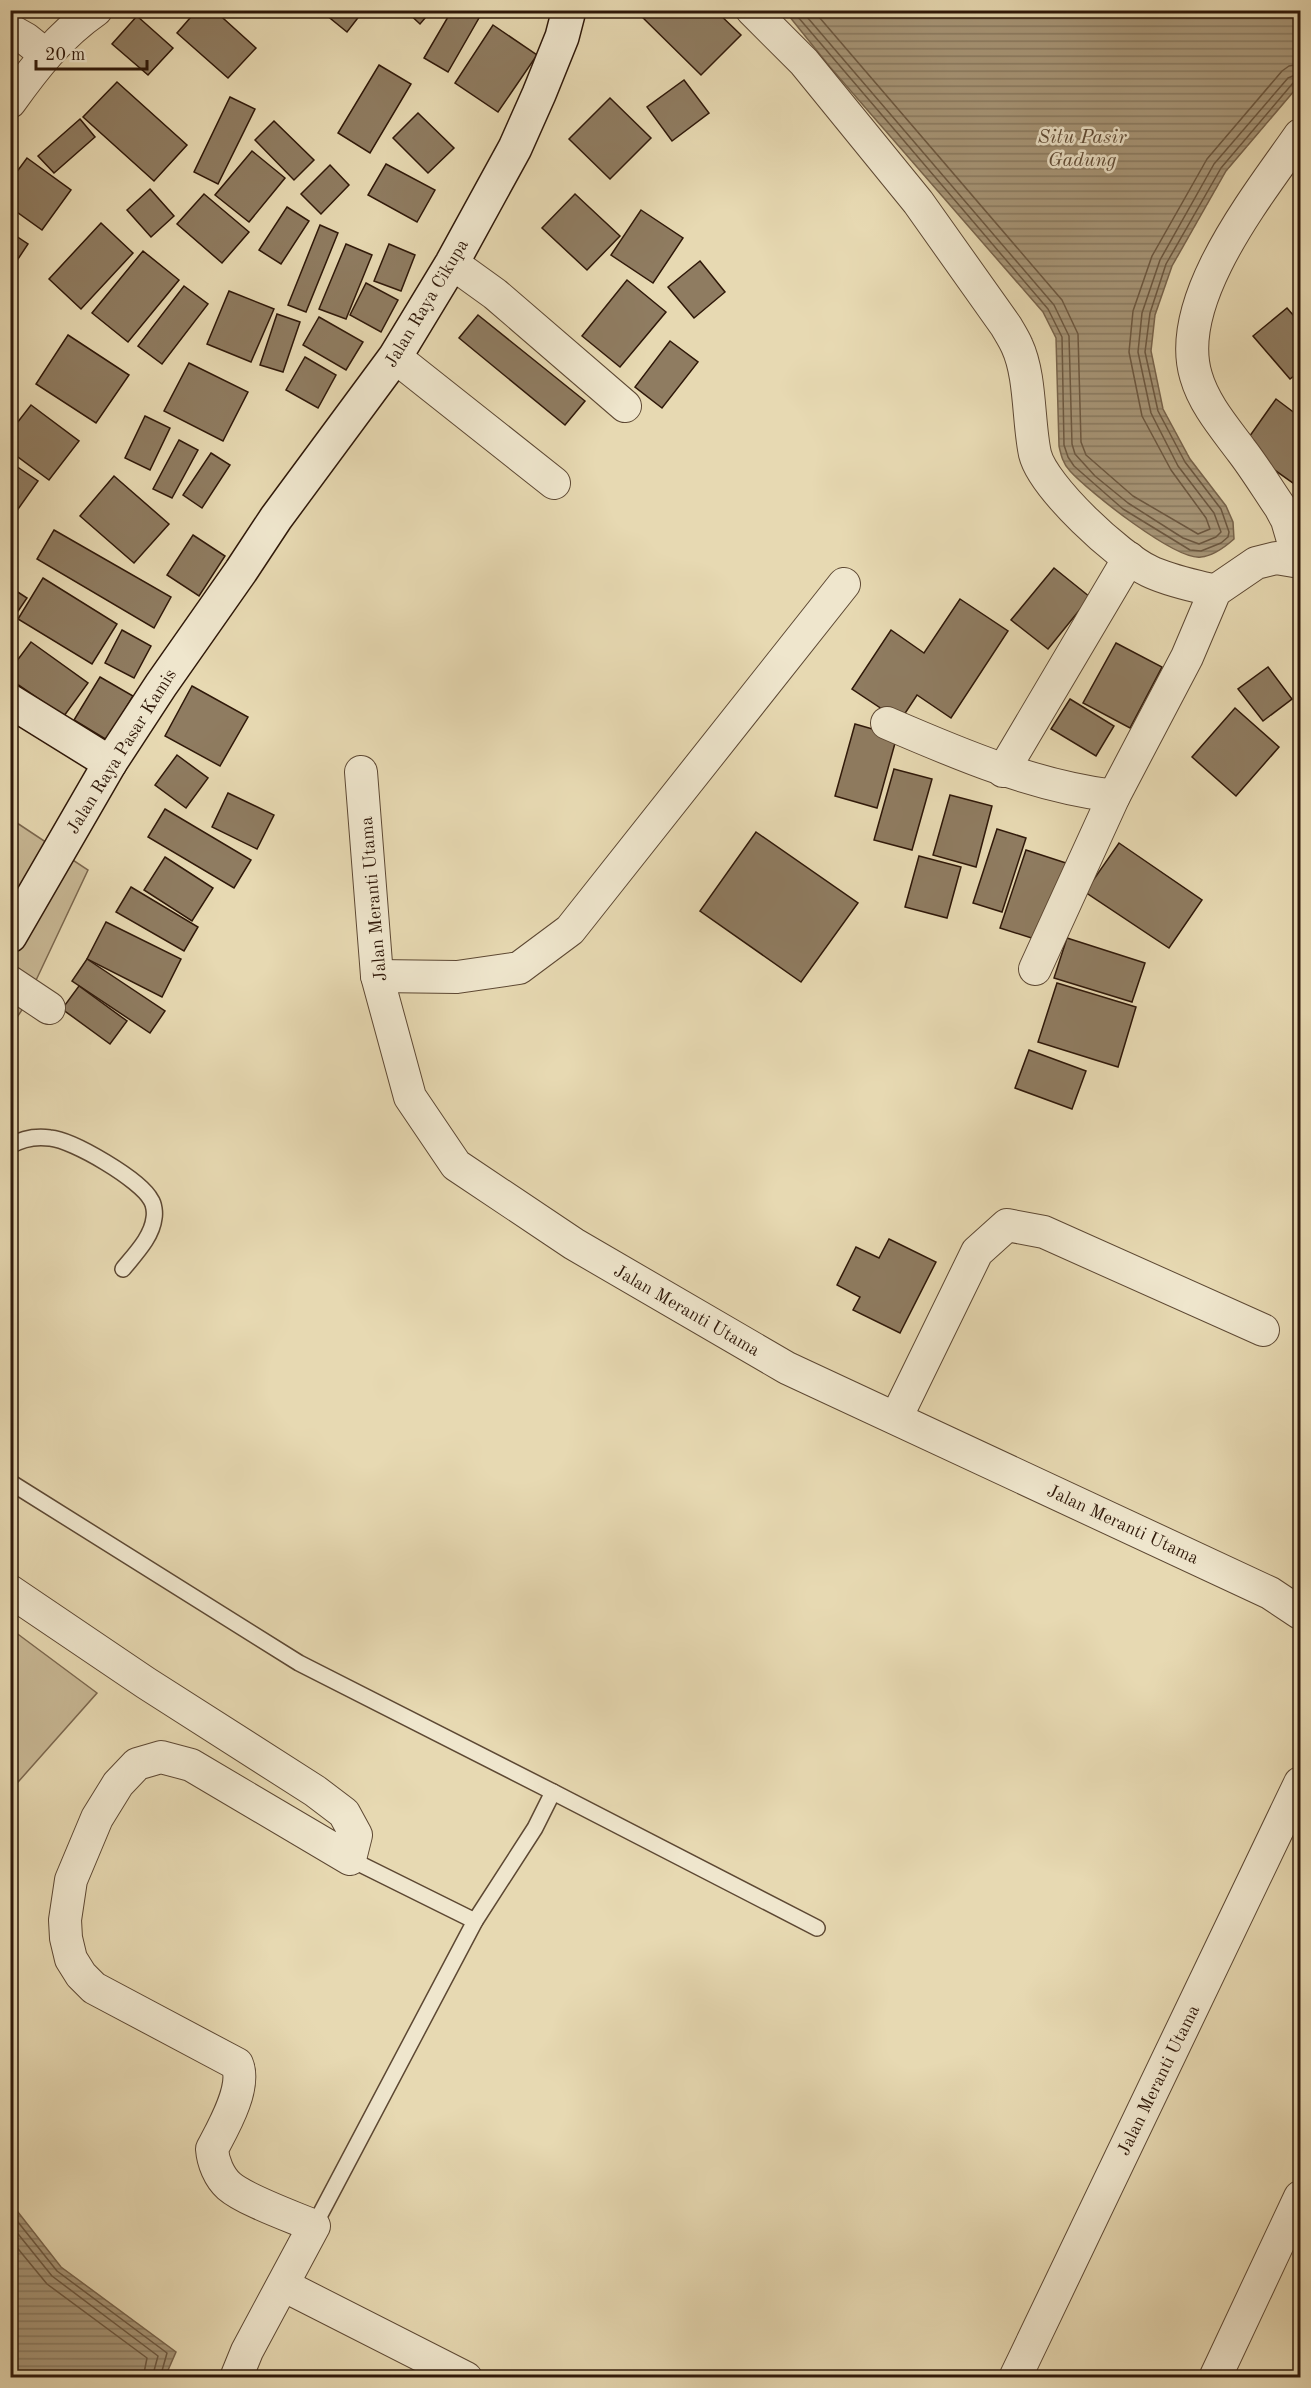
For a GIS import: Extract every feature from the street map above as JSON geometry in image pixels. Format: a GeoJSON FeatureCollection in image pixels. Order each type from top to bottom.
{"type":"FeatureCollection","features":[{"type":"Feature","properties":{"kind":"main road","name":"Jalan Raya Cikupa"},"geometry":{"type":"LineString","coordinates":[[241,572],[276,518],[395,357],[452,263],[520,138],[562,37],[569,10]]}},
{"type":"Feature","properties":{"kind":"main road","name":"Jalan Raya Pasar Kamis"},"geometry":{"type":"LineString","coordinates":[[10,936],[110,763],[160,685],[241,572]]}},
{"type":"Feature","properties":{"kind":"main road"},"geometry":{"type":"LineString","coordinates":[[10,701],[110,763]]}},
{"type":"Feature","properties":{"kind":"street"},"geometry":{"type":"LineString","coordinates":[[10,102],[46,55],[75,25],[96,10]]}},
{"type":"Feature","properties":{"kind":"street"},"geometry":{"type":"LineString","coordinates":[[752,10],[804,62],[918,202],[1006,326],[1018,347],[1023,364],[1036,457],[1051,483],[1073,509],[1129,558],[1158,575],[1215,591]]}},
{"type":"Feature","properties":{"kind":"street"},"geometry":{"type":"LineString","coordinates":[[10,30],[46,55]]}},
{"type":"Feature","properties":{"kind":"street"},"geometry":{"type":"LineString","coordinates":[[1035,969],[1114,796],[1187,657],[1215,591],[1256,563],[1276,558],[1300,561],[1287,520],[1280,507],[1210,408],[1195,375],[1193,342],[1198,312],[1213,270],[1228,240],[1300,135]]}},
{"type":"Feature","properties":{"kind":"street"},"geometry":{"type":"LineString","coordinates":[[452,263],[495,294],[625,406]]}},
{"type":"Feature","properties":{"kind":"street"},"geometry":{"type":"LineString","coordinates":[[395,357],[554,483]]}},
{"type":"Feature","properties":{"kind":"street"},"geometry":{"type":"LineString","coordinates":[[1003,771],[1129,558]]}},
{"type":"Feature","properties":{"kind":"street"},"geometry":{"type":"LineString","coordinates":[[377,976],[457,977],[519,968],[570,930],[844,584]]}},
{"type":"Feature","properties":{"kind":"street"},"geometry":{"type":"LineString","coordinates":[[887,723],[1003,771],[1056,787],[1114,796]]}},
{"type":"Feature","properties":{"kind":"street","name":"Jalan Meranti Utama"},"geometry":{"type":"LineString","coordinates":[[362,772],[377,976],[410,1097],[456,1166],[574,1244],[787,1368],[1270,1593],[1300,1613]]}},
{"type":"Feature","properties":{"kind":"street"},"geometry":{"type":"LineString","coordinates":[[10,982],[49,1008]]}},
{"type":"Feature","properties":{"kind":"street"},"geometry":{"type":"LineString","coordinates":[[896,1418],[977,1252],[1007,1225],[1044,1232],[1263,1330]]}},
{"type":"Feature","properties":{"kind":"street"},"geometry":{"type":"LineString","coordinates":[[10,1591],[146,1683],[315,1791],[344,1813],[356,1835],[350,1859],[191,1766],[161,1757],[137,1764],[118,1784],[97,1818],[70,1880],[65,1920],[66,1938],[71,1959],[81,1975],[94,1988],[237,2064],[241,2072],[238,2090],[212,2149],[219,2173],[230,2186],[314,2226],[236,2378]]}},
{"type":"Feature","properties":{"kind":"street","name":"Jalan Meranti Utama"},"geometry":{"type":"LineString","coordinates":[[1015,2378],[1300,1783]]}},
{"type":"Feature","properties":{"kind":"street"},"geometry":{"type":"LineString","coordinates":[[1215,2378],[1300,2197]]}},
{"type":"Feature","properties":{"kind":"street"},"geometry":{"type":"LineString","coordinates":[[283,2285],[466,2378]]}},
{"type":"Feature","properties":{"kind":"lane"},"geometry":{"type":"LineString","coordinates":[[10,1146],[24,1138],[51,1138],[75,1144],[143,1189],[152,1201],[155,1216],[147,1237],[123,1269]]}},
{"type":"Feature","properties":{"kind":"lane"},"geometry":{"type":"LineString","coordinates":[[10,1482],[299,1663],[818,1928]]}},
{"type":"Feature","properties":{"kind":"lane"},"geometry":{"type":"LineString","coordinates":[[314,2226],[475,1921],[535,1828],[553,1792]]}},
{"type":"Feature","properties":{"kind":"lane"},"geometry":{"type":"LineString","coordinates":[[350,1859],[475,1921]]}},
{"type":"Feature","properties":{"kind":"shaded area"},"geometry":{"type":"Polygon","coordinates":[[[11,819],[88,870],[22,1010],[11,1026],[11,819]]]}},
{"type":"Feature","properties":{"kind":"shaded area"},"geometry":{"type":"Polygon","coordinates":[[[11,1629],[97,1693],[11,1790],[11,1629]]]}},
{"type":"Feature","properties":{"kind":"water","name":"Situ Pasir Gadung"},"geometry":{"type":"Polygon","coordinates":[[[785,11],[1300,11],[1300,84],[1226,171],[1172,266],[1155,315],[1151,351],[1163,409],[1190,459],[1226,506],[1233,522],[1234,539],[1214,553],[1201,557],[1189,555],[1153,537],[1133,523],[1080,481],[1068,468],[1059,446],[1056,338],[1043,312],[830,67],[785,11]]]}},
{"type":"Feature","properties":{"kind":"water"},"geometry":{"type":"Polygon","coordinates":[[[11,2187],[14,2207],[61,2267],[176,2352],[165,2377],[11,2377],[11,2187]]]}},
{"type":"Feature","properties":{"kind":"building"},"geometry":{"type":"Polygon","coordinates":[[[197,10],[214,10],[256,48],[228,78],[177,33],[197,10]]]}},
{"type":"Feature","properties":{"kind":"building"},"geometry":{"type":"Polygon","coordinates":[[[320,10],[364,10],[347,32],[320,10]]]}},
{"type":"Feature","properties":{"kind":"building"},"geometry":{"type":"Polygon","coordinates":[[[405,10],[432,10],[420,24],[405,10]]]}},
{"type":"Feature","properties":{"kind":"building"},"geometry":{"type":"Polygon","coordinates":[[[452,10],[483,11],[448,72],[424,58],[452,10]]]}},
{"type":"Feature","properties":{"kind":"building"},"geometry":{"type":"Polygon","coordinates":[[[635,10],[715,10],[741,35],[701,75],[635,10]]]}},
{"type":"Feature","properties":{"kind":"building"},"geometry":{"type":"Polygon","coordinates":[[[137,16],[173,48],[148,75],[112,44],[137,16]]]}},
{"type":"Feature","properties":{"kind":"building"},"geometry":{"type":"Polygon","coordinates":[[[493,25],[537,55],[498,112],[455,83],[493,25]]]}},
{"type":"Feature","properties":{"kind":"building"},"geometry":{"type":"Polygon","coordinates":[[[379,65],[411,84],[370,153],[338,133],[379,65]]]}},
{"type":"Feature","properties":{"kind":"building"},"geometry":{"type":"Polygon","coordinates":[[[684,80],[709,113],[672,141],[647,107],[684,80]]]}},
{"type":"Feature","properties":{"kind":"building"},"geometry":{"type":"Polygon","coordinates":[[[117,82],[187,145],[154,181],[83,117],[117,82]]]}},
{"type":"Feature","properties":{"kind":"building"},"geometry":{"type":"Polygon","coordinates":[[[230,97],[255,109],[218,184],[194,172],[230,97]]]}},
{"type":"Feature","properties":{"kind":"building"},"geometry":{"type":"Polygon","coordinates":[[[610,98],[651,138],[610,179],[569,139],[610,98]]]}},
{"type":"Feature","properties":{"kind":"building"},"geometry":{"type":"Polygon","coordinates":[[[418,113],[454,148],[428,173],[393,138],[418,113]]]}},
{"type":"Feature","properties":{"kind":"building"},"geometry":{"type":"Polygon","coordinates":[[[80,119],[95,137],[54,173],[38,156],[80,119]]]}},
{"type":"Feature","properties":{"kind":"building"},"geometry":{"type":"Polygon","coordinates":[[[274,121],[314,160],[294,180],[255,140],[274,121]]]}},
{"type":"Feature","properties":{"kind":"building"},"geometry":{"type":"Polygon","coordinates":[[[252,151],[285,178],[249,222],[215,195],[252,151]]]}},
{"type":"Feature","properties":{"kind":"building"},"geometry":{"type":"Polygon","coordinates":[[[27,158],[71,190],[42,230],[10,207],[10,181],[27,158]]]}},
{"type":"Feature","properties":{"kind":"building"},"geometry":{"type":"Polygon","coordinates":[[[386,164],[435,190],[417,222],[368,195],[386,164]]]}},
{"type":"Feature","properties":{"kind":"building"},"geometry":{"type":"Polygon","coordinates":[[[330,165],[349,185],[321,214],[301,194],[330,165]]]}},
{"type":"Feature","properties":{"kind":"building"},"geometry":{"type":"Polygon","coordinates":[[[150,189],[174,216],[151,237],[127,210],[150,189]]]}},
{"type":"Feature","properties":{"kind":"building"},"geometry":{"type":"Polygon","coordinates":[[[204,194],[249,232],[222,263],[177,224],[204,194]]]}},
{"type":"Feature","properties":{"kind":"building"},"geometry":{"type":"Polygon","coordinates":[[[575,194],[620,236],[587,270],[542,228],[575,194]]]}},
{"type":"Feature","properties":{"kind":"building"},"geometry":{"type":"Polygon","coordinates":[[[287,207],[309,221],[281,264],[259,250],[287,207]]]}},
{"type":"Feature","properties":{"kind":"building"},"geometry":{"type":"Polygon","coordinates":[[[641,210],[683,238],[653,283],[611,255],[641,210]]]}},
{"type":"Feature","properties":{"kind":"building"},"geometry":{"type":"Polygon","coordinates":[[[101,223],[133,253],[81,309],[49,279],[101,223]]]}},
{"type":"Feature","properties":{"kind":"building"},"geometry":{"type":"Polygon","coordinates":[[[320,225],[338,233],[306,312],[288,305],[320,225]]]}},
{"type":"Feature","properties":{"kind":"building"},"geometry":{"type":"Polygon","coordinates":[[[10,232],[28,244],[10,271],[10,232]]]}},
{"type":"Feature","properties":{"kind":"building"},"geometry":{"type":"Polygon","coordinates":[[[346,244],[372,255],[346,319],[319,309],[346,244]]]}},
{"type":"Feature","properties":{"kind":"building"},"geometry":{"type":"Polygon","coordinates":[[[389,244],[415,255],[401,291],[374,281],[389,244]]]}},
{"type":"Feature","properties":{"kind":"building"},"geometry":{"type":"Polygon","coordinates":[[[143,251],[179,280],[128,342],[92,313],[143,251]]]}},
{"type":"Feature","properties":{"kind":"building"},"geometry":{"type":"Polygon","coordinates":[[[700,261],[725,292],[694,318],[668,287],[700,261]]]}},
{"type":"Feature","properties":{"kind":"building"},"geometry":{"type":"Polygon","coordinates":[[[627,280],[666,312],[620,367],[582,336],[627,280]]]}},
{"type":"Feature","properties":{"kind":"building"},"geometry":{"type":"Polygon","coordinates":[[[366,283],[398,300],[381,332],[350,315],[366,283]]]}},
{"type":"Feature","properties":{"kind":"building"},"geometry":{"type":"Polygon","coordinates":[[[184,286],[208,304],[162,364],[138,346],[184,286]]]}},
{"type":"Feature","properties":{"kind":"building"},"geometry":{"type":"Polygon","coordinates":[[[229,291],[274,309],[251,362],[207,344],[229,291]]]}},
{"type":"Feature","properties":{"kind":"building"},"geometry":{"type":"Polygon","coordinates":[[[1287,308],[1300,323],[1300,371],[1290,379],[1253,336],[1287,308]]]}},
{"type":"Feature","properties":{"kind":"building"},"geometry":{"type":"Polygon","coordinates":[[[277,314],[300,322],[283,372],[260,365],[277,314]]]}},
{"type":"Feature","properties":{"kind":"building"},"geometry":{"type":"Polygon","coordinates":[[[478,315],[585,401],[565,425],[459,338],[478,315]]]}},
{"type":"Feature","properties":{"kind":"building"},"geometry":{"type":"Polygon","coordinates":[[[319,317],[363,342],[346,370],[303,345],[319,317]]]}},
{"type":"Feature","properties":{"kind":"building"},"geometry":{"type":"Polygon","coordinates":[[[68,335],[129,375],[96,423],[36,384],[68,335]]]}},
{"type":"Feature","properties":{"kind":"building"},"geometry":{"type":"Polygon","coordinates":[[[670,341],[698,362],[662,408],[635,387],[670,341]]]}},
{"type":"Feature","properties":{"kind":"building"},"geometry":{"type":"Polygon","coordinates":[[[305,357],[336,375],[318,408],[286,390],[305,357]]]}},
{"type":"Feature","properties":{"kind":"building"},"geometry":{"type":"Polygon","coordinates":[[[189,363],[248,392],[223,441],[164,411],[189,363]]]}},
{"type":"Feature","properties":{"kind":"building"},"geometry":{"type":"Polygon","coordinates":[[[1276,399],[1300,417],[1300,488],[1242,447],[1276,399]]]}},
{"type":"Feature","properties":{"kind":"building"},"geometry":{"type":"Polygon","coordinates":[[[31,405],[79,441],[49,480],[10,451],[10,432],[31,405]]]}},
{"type":"Feature","properties":{"kind":"building"},"geometry":{"type":"Polygon","coordinates":[[[145,416],[170,428],[150,470],[125,458],[145,416]]]}},
{"type":"Feature","properties":{"kind":"building"},"geometry":{"type":"Polygon","coordinates":[[[179,440],[198,450],[172,498],[153,489],[179,440]]]}},
{"type":"Feature","properties":{"kind":"building"},"geometry":{"type":"Polygon","coordinates":[[[211,453],[230,465],[202,508],[183,495],[211,453]]]}},
{"type":"Feature","properties":{"kind":"building"},"geometry":{"type":"Polygon","coordinates":[[[10,462],[38,481],[11,519],[10,518],[10,462]]]}},
{"type":"Feature","properties":{"kind":"building"},"geometry":{"type":"Polygon","coordinates":[[[114,476],[169,524],[134,563],[80,516],[114,476]]]}},
{"type":"Feature","properties":{"kind":"building"},"geometry":{"type":"Polygon","coordinates":[[[54,530],[171,597],[154,628],[37,559],[54,530]]]}},
{"type":"Feature","properties":{"kind":"building"},"geometry":{"type":"Polygon","coordinates":[[[193,535],[225,556],[199,596],[167,575],[193,535]]]}},
{"type":"Feature","properties":{"kind":"building"},"geometry":{"type":"Polygon","coordinates":[[[1054,568],[1090,597],[1048,649],[1011,620],[1054,568]]]}},
{"type":"Feature","properties":{"kind":"building"},"geometry":{"type":"Polygon","coordinates":[[[43,578],[117,624],[92,664],[18,619],[43,578]]]}},
{"type":"Feature","properties":{"kind":"building"},"geometry":{"type":"Polygon","coordinates":[[[10,587],[27,598],[10,623],[10,587]]]}},
{"type":"Feature","properties":{"kind":"building"},"geometry":{"type":"Polygon","coordinates":[[[960,599],[1008,631],[951,718],[917,695],[900,721],[852,689],[891,630],[924,653],[960,599]]]}},
{"type":"Feature","properties":{"kind":"building"},"geometry":{"type":"Polygon","coordinates":[[[122,630],[151,646],[134,678],[105,663],[122,630]]]}},
{"type":"Feature","properties":{"kind":"building"},"geometry":{"type":"Polygon","coordinates":[[[31,642],[88,683],[64,716],[10,679],[10,670],[31,642]]]}},
{"type":"Feature","properties":{"kind":"building"},"geometry":{"type":"Polygon","coordinates":[[[1116,643],[1162,667],[1130,728],[1083,703],[1116,643]]]}},
{"type":"Feature","properties":{"kind":"building"},"geometry":{"type":"Polygon","coordinates":[[[1268,667],[1292,699],[1263,721],[1238,689],[1268,667]]]}},
{"type":"Feature","properties":{"kind":"building"},"geometry":{"type":"Polygon","coordinates":[[[100,677],[133,696],[107,740],[74,720],[100,677]]]}},
{"type":"Feature","properties":{"kind":"building"},"geometry":{"type":"Polygon","coordinates":[[[192,686],[248,717],[220,766],[165,736],[192,686]]]}},
{"type":"Feature","properties":{"kind":"building"},"geometry":{"type":"Polygon","coordinates":[[[1070,699],[1114,726],[1096,756],[1051,729],[1070,699]]]}},
{"type":"Feature","properties":{"kind":"building"},"geometry":{"type":"Polygon","coordinates":[[[1235,708],[1279,747],[1236,796],[1192,757],[1235,708]]]}},
{"type":"Feature","properties":{"kind":"building"},"geometry":{"type":"Polygon","coordinates":[[[855,724],[897,736],[877,808],[835,796],[855,724]]]}},
{"type":"Feature","properties":{"kind":"building"},"geometry":{"type":"Polygon","coordinates":[[[177,755],[208,778],[186,808],[155,785],[177,755]]]}},
{"type":"Feature","properties":{"kind":"building"},"geometry":{"type":"Polygon","coordinates":[[[894,769],[932,779],[912,850],[874,840],[894,769]]]}},
{"type":"Feature","properties":{"kind":"building"},"geometry":{"type":"Polygon","coordinates":[[[228,793],[274,815],[257,849],[212,827],[228,793]]]}},
{"type":"Feature","properties":{"kind":"building"},"geometry":{"type":"Polygon","coordinates":[[[950,795],[992,806],[976,867],[933,855],[950,795]]]}},
{"type":"Feature","properties":{"kind":"building"},"geometry":{"type":"Polygon","coordinates":[[[165,809],[251,860],[234,888],[148,837],[165,809]]]}},
{"type":"Feature","properties":{"kind":"building"},"geometry":{"type":"Polygon","coordinates":[[[997,829],[1026,838],[1002,912],[973,903],[997,829]]]}},
{"type":"Feature","properties":{"kind":"building"},"geometry":{"type":"Polygon","coordinates":[[[756,832],[858,903],[801,982],[700,911],[756,832]]]}},
{"type":"Feature","properties":{"kind":"building"},"geometry":{"type":"Polygon","coordinates":[[[1119,843],[1202,900],[1169,948],[1085,892],[1119,843]]]}},
{"type":"Feature","properties":{"kind":"building"},"geometry":{"type":"Polygon","coordinates":[[[1026,850],[1066,863],[1041,941],[1000,928],[1026,850]]]}},
{"type":"Feature","properties":{"kind":"building"},"geometry":{"type":"Polygon","coordinates":[[[919,856],[961,867],[947,918],[905,907],[919,856]]]}},
{"type":"Feature","properties":{"kind":"building"},"geometry":{"type":"Polygon","coordinates":[[[165,857],[213,888],[192,921],[144,890],[165,857]]]}},
{"type":"Feature","properties":{"kind":"building"},"geometry":{"type":"Polygon","coordinates":[[[131,887],[198,927],[184,951],[116,912],[131,887]]]}},
{"type":"Feature","properties":{"kind":"building"},"geometry":{"type":"Polygon","coordinates":[[[106,922],[181,959],[162,997],[87,959],[106,922]]]}},
{"type":"Feature","properties":{"kind":"building"},"geometry":{"type":"Polygon","coordinates":[[[1067,938],[1145,963],[1132,1002],[1054,978],[1067,938]]]}},
{"type":"Feature","properties":{"kind":"building"},"geometry":{"type":"Polygon","coordinates":[[[87,959],[165,1011],[150,1033],[72,981],[87,959]]]}},
{"type":"Feature","properties":{"kind":"building"},"geometry":{"type":"Polygon","coordinates":[[[1057,983],[1136,1007],[1118,1067],[1038,1042],[1057,983]]]}},
{"type":"Feature","properties":{"kind":"building"},"geometry":{"type":"Polygon","coordinates":[[[79,986],[127,1021],[110,1044],[62,1009],[79,986]]]}},
{"type":"Feature","properties":{"kind":"building"},"geometry":{"type":"Polygon","coordinates":[[[1029,1050],[1086,1071],[1072,1109],[1015,1088],[1029,1050]]]}},
{"type":"Feature","properties":{"kind":"building"},"geometry":{"type":"Polygon","coordinates":[[[889,1239],[936,1262],[900,1333],[853,1310],[860,1297],[837,1285],[856,1247],[879,1258],[889,1239]]]}}]}
